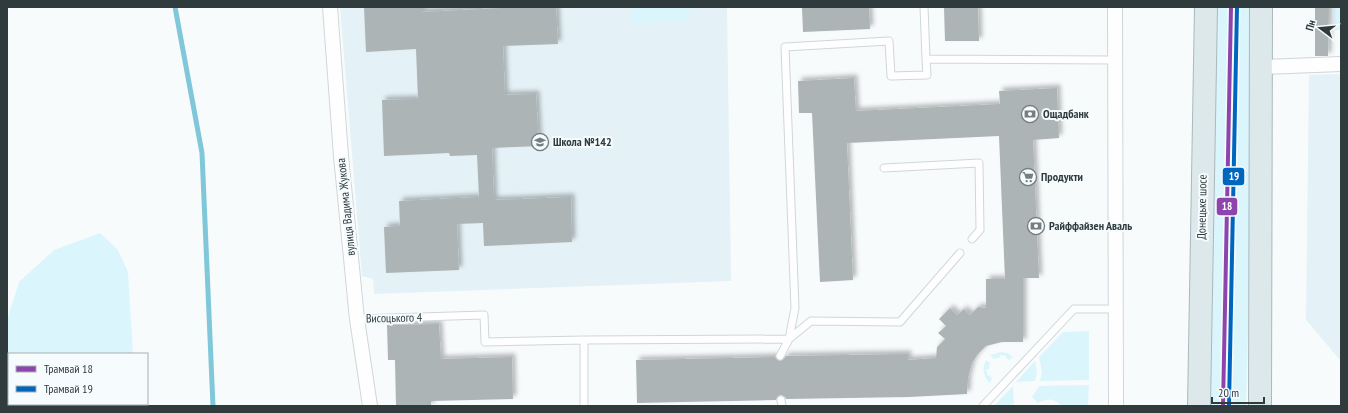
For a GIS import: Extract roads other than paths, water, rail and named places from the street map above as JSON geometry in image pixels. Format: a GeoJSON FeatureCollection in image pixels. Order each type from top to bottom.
{"type":"FeatureCollection","features":[{"type":"Feature","properties":{"kind":"highway","name":"Донецьке шосе"},"geometry":{"type":"LineString","coordinates":[[1199,406],[1206,7]]}},
{"type":"Feature","properties":{"kind":"highway"},"geometry":{"type":"LineString","coordinates":[[1260,406],[1261,7]]}},
{"type":"Feature","properties":{"kind":"street","name":"вулиця Вадима Жукова"},"geometry":{"type":"LineString","coordinates":[[330,7],[341,156],[357,318],[370,406]]}},
{"type":"Feature","properties":{"kind":"street"},"geometry":{"type":"LineString","coordinates":[[1114,7],[1116,406]]}},
{"type":"Feature","properties":{"kind":"street"},"geometry":{"type":"LineString","coordinates":[[1261,67],[1341,64]]}},
{"type":"Feature","properties":{"kind":"lane"},"geometry":{"type":"LineString","coordinates":[[780,356],[789,339],[795,308],[785,47],[888,41],[891,76],[927,75],[924,7]]}},
{"type":"Feature","properties":{"kind":"lane"},"geometry":{"type":"LineString","coordinates":[[926,60],[1115,60]]}},
{"type":"Feature","properties":{"kind":"lane"},"geometry":{"type":"LineString","coordinates":[[884,168],[979,163],[980,230],[972,239]]}},
{"type":"Feature","properties":{"kind":"lane"},"geometry":{"type":"LineString","coordinates":[[584,406],[584,340],[789,339],[811,321],[900,322],[960,253]]}},
{"type":"Feature","properties":{"kind":"lane"},"geometry":{"type":"LineString","coordinates":[[983,406],[1074,309],[1115,309]]}},
{"type":"Feature","properties":{"kind":"lane","name":"Висоцького 4"},"geometry":{"type":"LineString","coordinates":[[357,318],[484,315],[485,342],[584,340]]}},
{"type":"Feature","properties":{"kind":"waterway"},"geometry":{"type":"LineString","coordinates":[[175,7],[202,153],[213,406]]}},
{"type":"Feature","properties":{"kind":"tram line","name":"18"},"geometry":{"type":"LineString","coordinates":[[1223,406],[1231,7]]}},
{"type":"Feature","properties":{"kind":"tram line","name":"19"},"geometry":{"type":"LineString","coordinates":[[1229,406],[1237,7]]}},
{"type":"Feature","properties":{"kind":"place","name":"Ощадбанк"},"geometry":{"type":"Point","coordinates":[1030,114]}},
{"type":"Feature","properties":{"kind":"place","name":"Школа №142"},"geometry":{"type":"Point","coordinates":[540,142]}},
{"type":"Feature","properties":{"kind":"place","name":"Продукти"},"geometry":{"type":"Point","coordinates":[1028,177]}},
{"type":"Feature","properties":{"kind":"place","name":"Райффайзен Аваль"},"geometry":{"type":"Point","coordinates":[1036,226]}}]}
